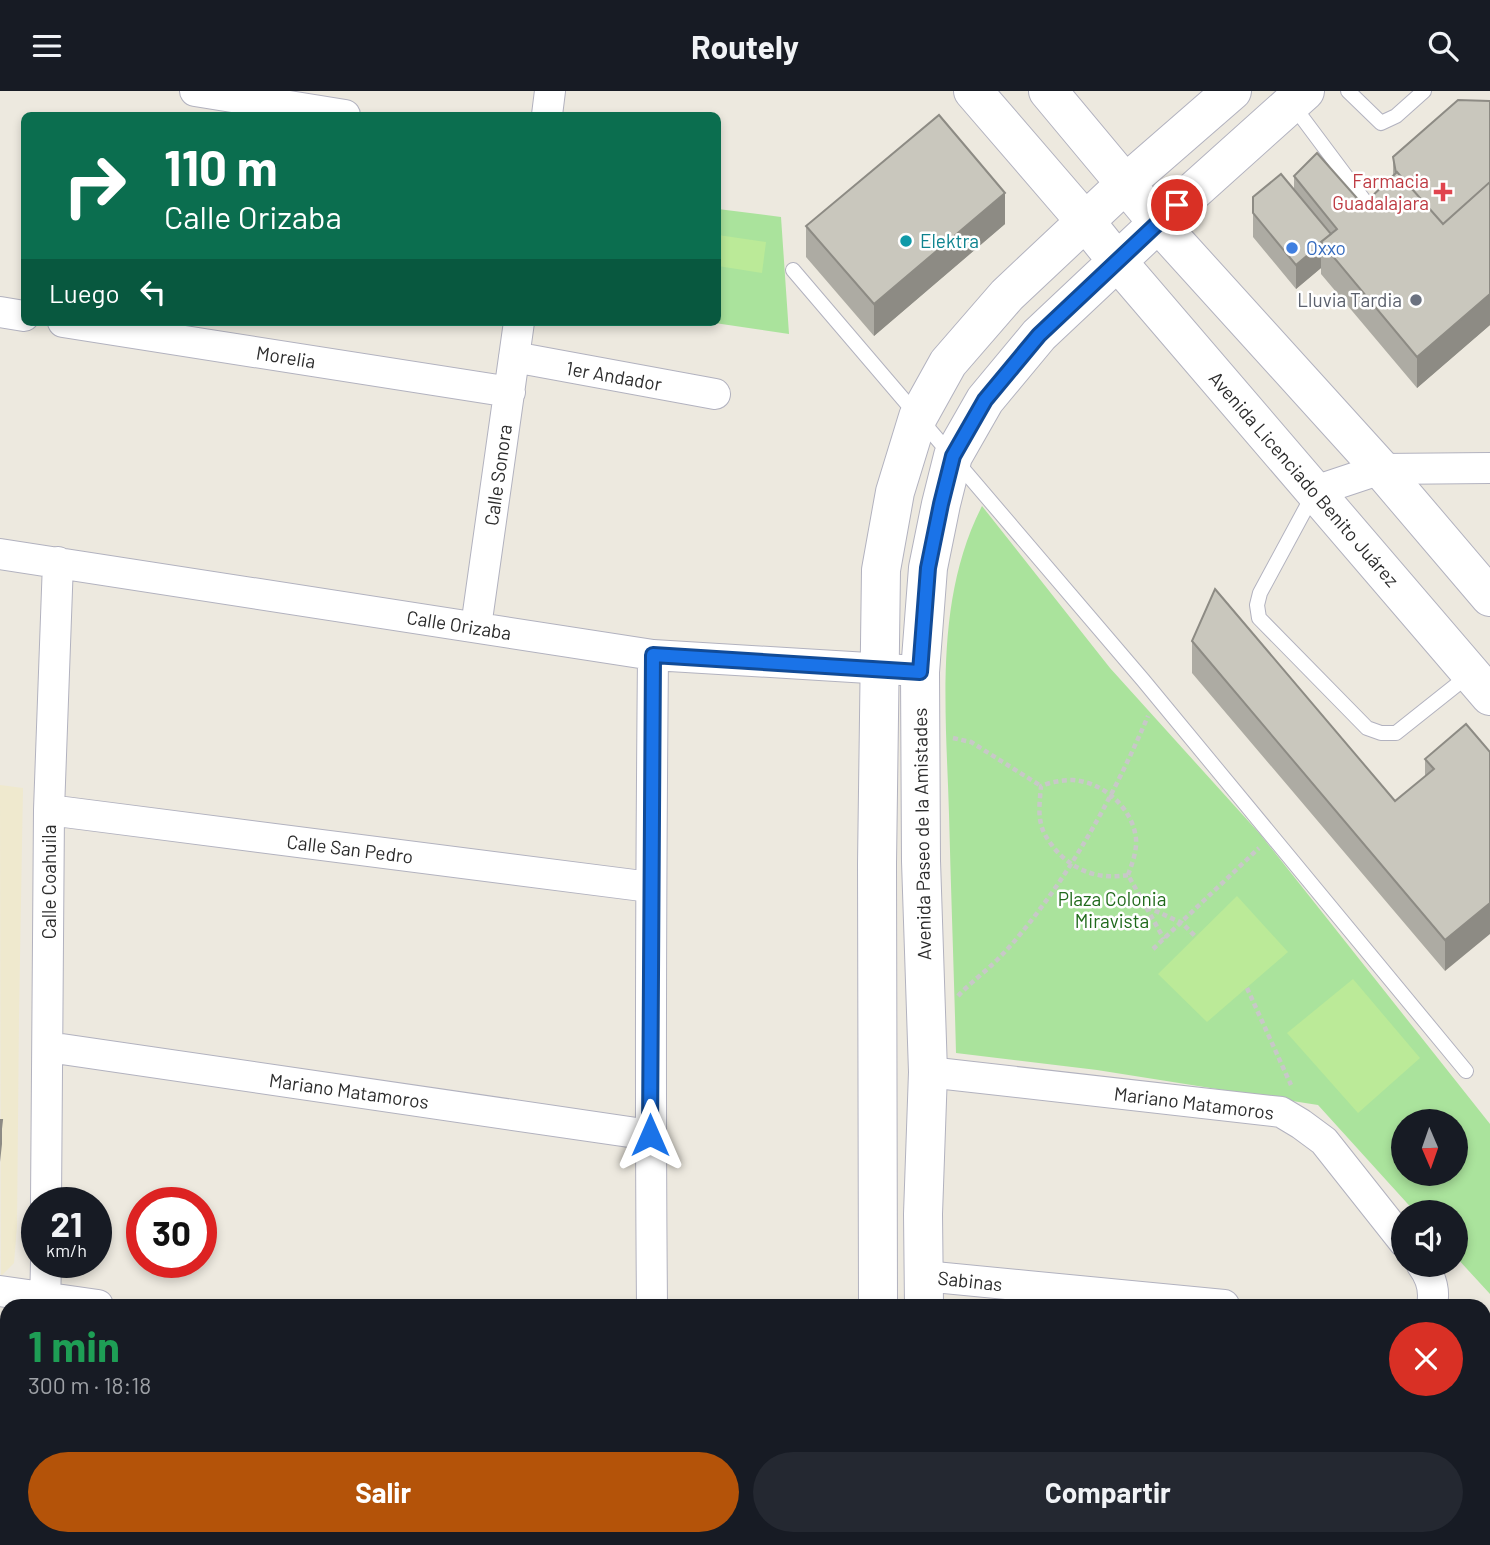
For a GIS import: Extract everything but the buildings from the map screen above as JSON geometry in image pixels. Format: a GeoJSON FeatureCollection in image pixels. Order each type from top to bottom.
{"type":"FeatureCollection","features":[{"type":"Feature","properties":{"kind":"street"},"geometry":{"type":"LineString","coordinates":[[195,91],[326,112]]}},
{"type":"Feature","properties":{"kind":"street"},"geometry":{"type":"LineString","coordinates":[[547,112],[550,91]]}},
{"type":"Feature","properties":{"kind":"street","name":"Avenida Licenciado Benito Juárez"},"geometry":{"type":"LineString","coordinates":[[974,91],[1480,685]]}},
{"type":"Feature","properties":{"kind":"street"},"geometry":{"type":"LineString","coordinates":[[878,1299],[877,864],[881,570],[895,492],[918,417],[948,363],[1007,295],[1125,184],[1232,91]]}},
{"type":"Feature","properties":{"kind":"street"},"geometry":{"type":"LineString","coordinates":[[1051,92],[1158,223],[1381,469],[1490,597]]}},
{"type":"Feature","properties":{"kind":"street","name":"Avenida Paseo de la Amistades"},"geometry":{"type":"LineString","coordinates":[[924,1291],[923,1214],[928,1072],[921,861],[920,672],[928,568],[953,456],[985,400],[1031,344],[1158,223],[1298,97]]}},
{"type":"Feature","properties":{"kind":"street"},"geometry":{"type":"LineString","coordinates":[[0,312],[21,316]]}},
{"type":"Feature","properties":{"kind":"street","name":"Morelia"},"geometry":{"type":"LineString","coordinates":[[89,326],[510,392]]}},
{"type":"Feature","properties":{"kind":"street","name":"Calle Sonora"},"geometry":{"type":"LineString","coordinates":[[476,627],[518,326]]}},
{"type":"Feature","properties":{"kind":"street","name":"1er Andador"},"geometry":{"type":"LineString","coordinates":[[514,357],[715,394]]}},
{"type":"Feature","properties":{"kind":"street"},"geometry":{"type":"LineString","coordinates":[[1315,491],[1381,469],[1490,468]]}},
{"type":"Feature","properties":{"kind":"street","name":"Calle Orizaba"},"geometry":{"type":"LineString","coordinates":[[0,554],[653,655],[920,672]]}},
{"type":"Feature","properties":{"kind":"street","name":"Calle Coahuila"},"geometry":{"type":"LineString","coordinates":[[46,1187],[49,810],[58,562]]}},
{"type":"Feature","properties":{"kind":"street"},"geometry":{"type":"LineString","coordinates":[[652,1299],[650,887],[653,655]]}},
{"type":"Feature","properties":{"kind":"street","name":"Calle San Pedro"},"geometry":{"type":"LineString","coordinates":[[49,810],[650,887]]}},
{"type":"Feature","properties":{"kind":"street","name":"Mariano Matamoros"},"geometry":{"type":"LineString","coordinates":[[48,1047],[650,1135]]}},
{"type":"Feature","properties":{"kind":"street","name":"Mariano Matamoros"},"geometry":{"type":"LineString","coordinates":[[928,1072],[1281,1112],[1324,1141],[1391,1226]]}},
{"type":"Feature","properties":{"kind":"street"},"geometry":{"type":"LineString","coordinates":[[878,1217],[923,1214]]}},
{"type":"Feature","properties":{"kind":"street"},"geometry":{"type":"LineString","coordinates":[[1429,1277],[1433,1299]]}},
{"type":"Feature","properties":{"kind":"street"},"geometry":{"type":"LineString","coordinates":[[45,1299],[46,1278]]}},
{"type":"Feature","properties":{"kind":"street"},"geometry":{"type":"LineString","coordinates":[[0,1291],[33,1299]]}},
{"type":"Feature","properties":{"kind":"street","name":"Sabinas"},"geometry":{"type":"LineString","coordinates":[[924,1291],[1095,1299]]}},
{"type":"Feature","properties":{"kind":"lane"},"geometry":{"type":"LineString","coordinates":[[1348,91],[1381,123],[1396,116],[1424,91]]}},
{"type":"Feature","properties":{"kind":"lane"},"geometry":{"type":"LineString","coordinates":[[1298,97],[1369,207]]}},
{"type":"Feature","properties":{"kind":"lane"},"geometry":{"type":"LineString","coordinates":[[793,270],[1157,696],[1466,1071]]}},
{"type":"Feature","properties":{"kind":"lane"},"geometry":{"type":"LineString","coordinates":[[1315,491],[1261,593],[1257,605],[1259,618],[1367,728],[1381,733],[1396,733],[1480,685]]}},
{"type":"Feature","properties":{"kind":"path"},"geometry":{"type":"LineString","coordinates":[[925,1011],[954,1001],[1023,932],[1046,901],[1111,796],[1157,696]]}},
{"type":"Feature","properties":{"kind":"path"},"geometry":{"type":"LineString","coordinates":[[920,734],[971,742],[1041,786],[1062,781],[1081,781],[1111,796],[1127,815],[1136,837],[1136,850],[1128,875],[1164,939]]}},
{"type":"Feature","properties":{"kind":"path"},"geometry":{"type":"LineString","coordinates":[[1041,786],[1040,808],[1044,832],[1061,856],[1086,873],[1117,877],[1128,875]]}},
{"type":"Feature","properties":{"kind":"path"},"geometry":{"type":"LineString","coordinates":[[1153,949],[1272,835]]}},
{"type":"Feature","properties":{"kind":"path"},"geometry":{"type":"LineString","coordinates":[[1146,907],[1182,923],[1196,937]]}},
{"type":"Feature","properties":{"kind":"path"},"geometry":{"type":"LineString","coordinates":[[1247,988],[1292,1086],[1290,1117]]}},
{"type":"Feature","properties":{"kind":"shaded area"},"geometry":{"type":"Polygon","coordinates":[[[0,785],[23,788],[17,1227],[14,1263],[1,1276],[0,785]]]}},
{"type":"Feature","properties":{"kind":"green space"},"geometry":{"type":"Polygon","coordinates":[[[721,209],[781,217],[789,334],[721,324],[721,209]]]}},
{"type":"Feature","properties":{"kind":"green space"},"geometry":{"type":"Polygon","coordinates":[[[721,235],[766,242],[762,273],[721,266],[721,235]]]}},
{"type":"Feature","properties":{"kind":"green space","name":"Plaza Colonia Miravista"},"geometry":{"type":"Polygon","coordinates":[[[982,506],[1110,668],[1260,834],[1490,1124],[1490,1294],[1468,1270],[1468,1200],[1404,1200],[1392,1187],[1468,1187],[1468,1109],[1391,1109],[1391,1185],[1318,1105],[1097,1070],[956,1053],[945,696],[946,657],[956,579],[982,506]]]}},
{"type":"Feature","properties":{"kind":"green space"},"geometry":{"type":"Polygon","coordinates":[[[1237,896],[1288,952],[1207,1022],[1158,974],[1237,896]]]}},
{"type":"Feature","properties":{"kind":"green space"},"geometry":{"type":"Polygon","coordinates":[[[1353,979],[1420,1058],[1358,1113],[1287,1033],[1353,979]]]}},
{"type":"Feature","properties":{"kind":"place","name":"Farmacia Guadalajara"},"geometry":{"type":"Point","coordinates":[1443,192]}},
{"type":"Feature","properties":{"kind":"place","name":"Elektra"},"geometry":{"type":"Point","coordinates":[906,241]}},
{"type":"Feature","properties":{"kind":"place","name":"Oxxo"},"geometry":{"type":"Point","coordinates":[1292,248]}},
{"type":"Feature","properties":{"kind":"place","name":"Lluvia Tardia"},"geometry":{"type":"Point","coordinates":[1416,300]}},
{"type":"Feature","properties":{"kind":"route"},"geometry":{"type":"LineString","coordinates":[[650,1135],[653,655],[920,672],[928,568],[953,456],[985,400],[1039,335],[1177,205]]}}]}
